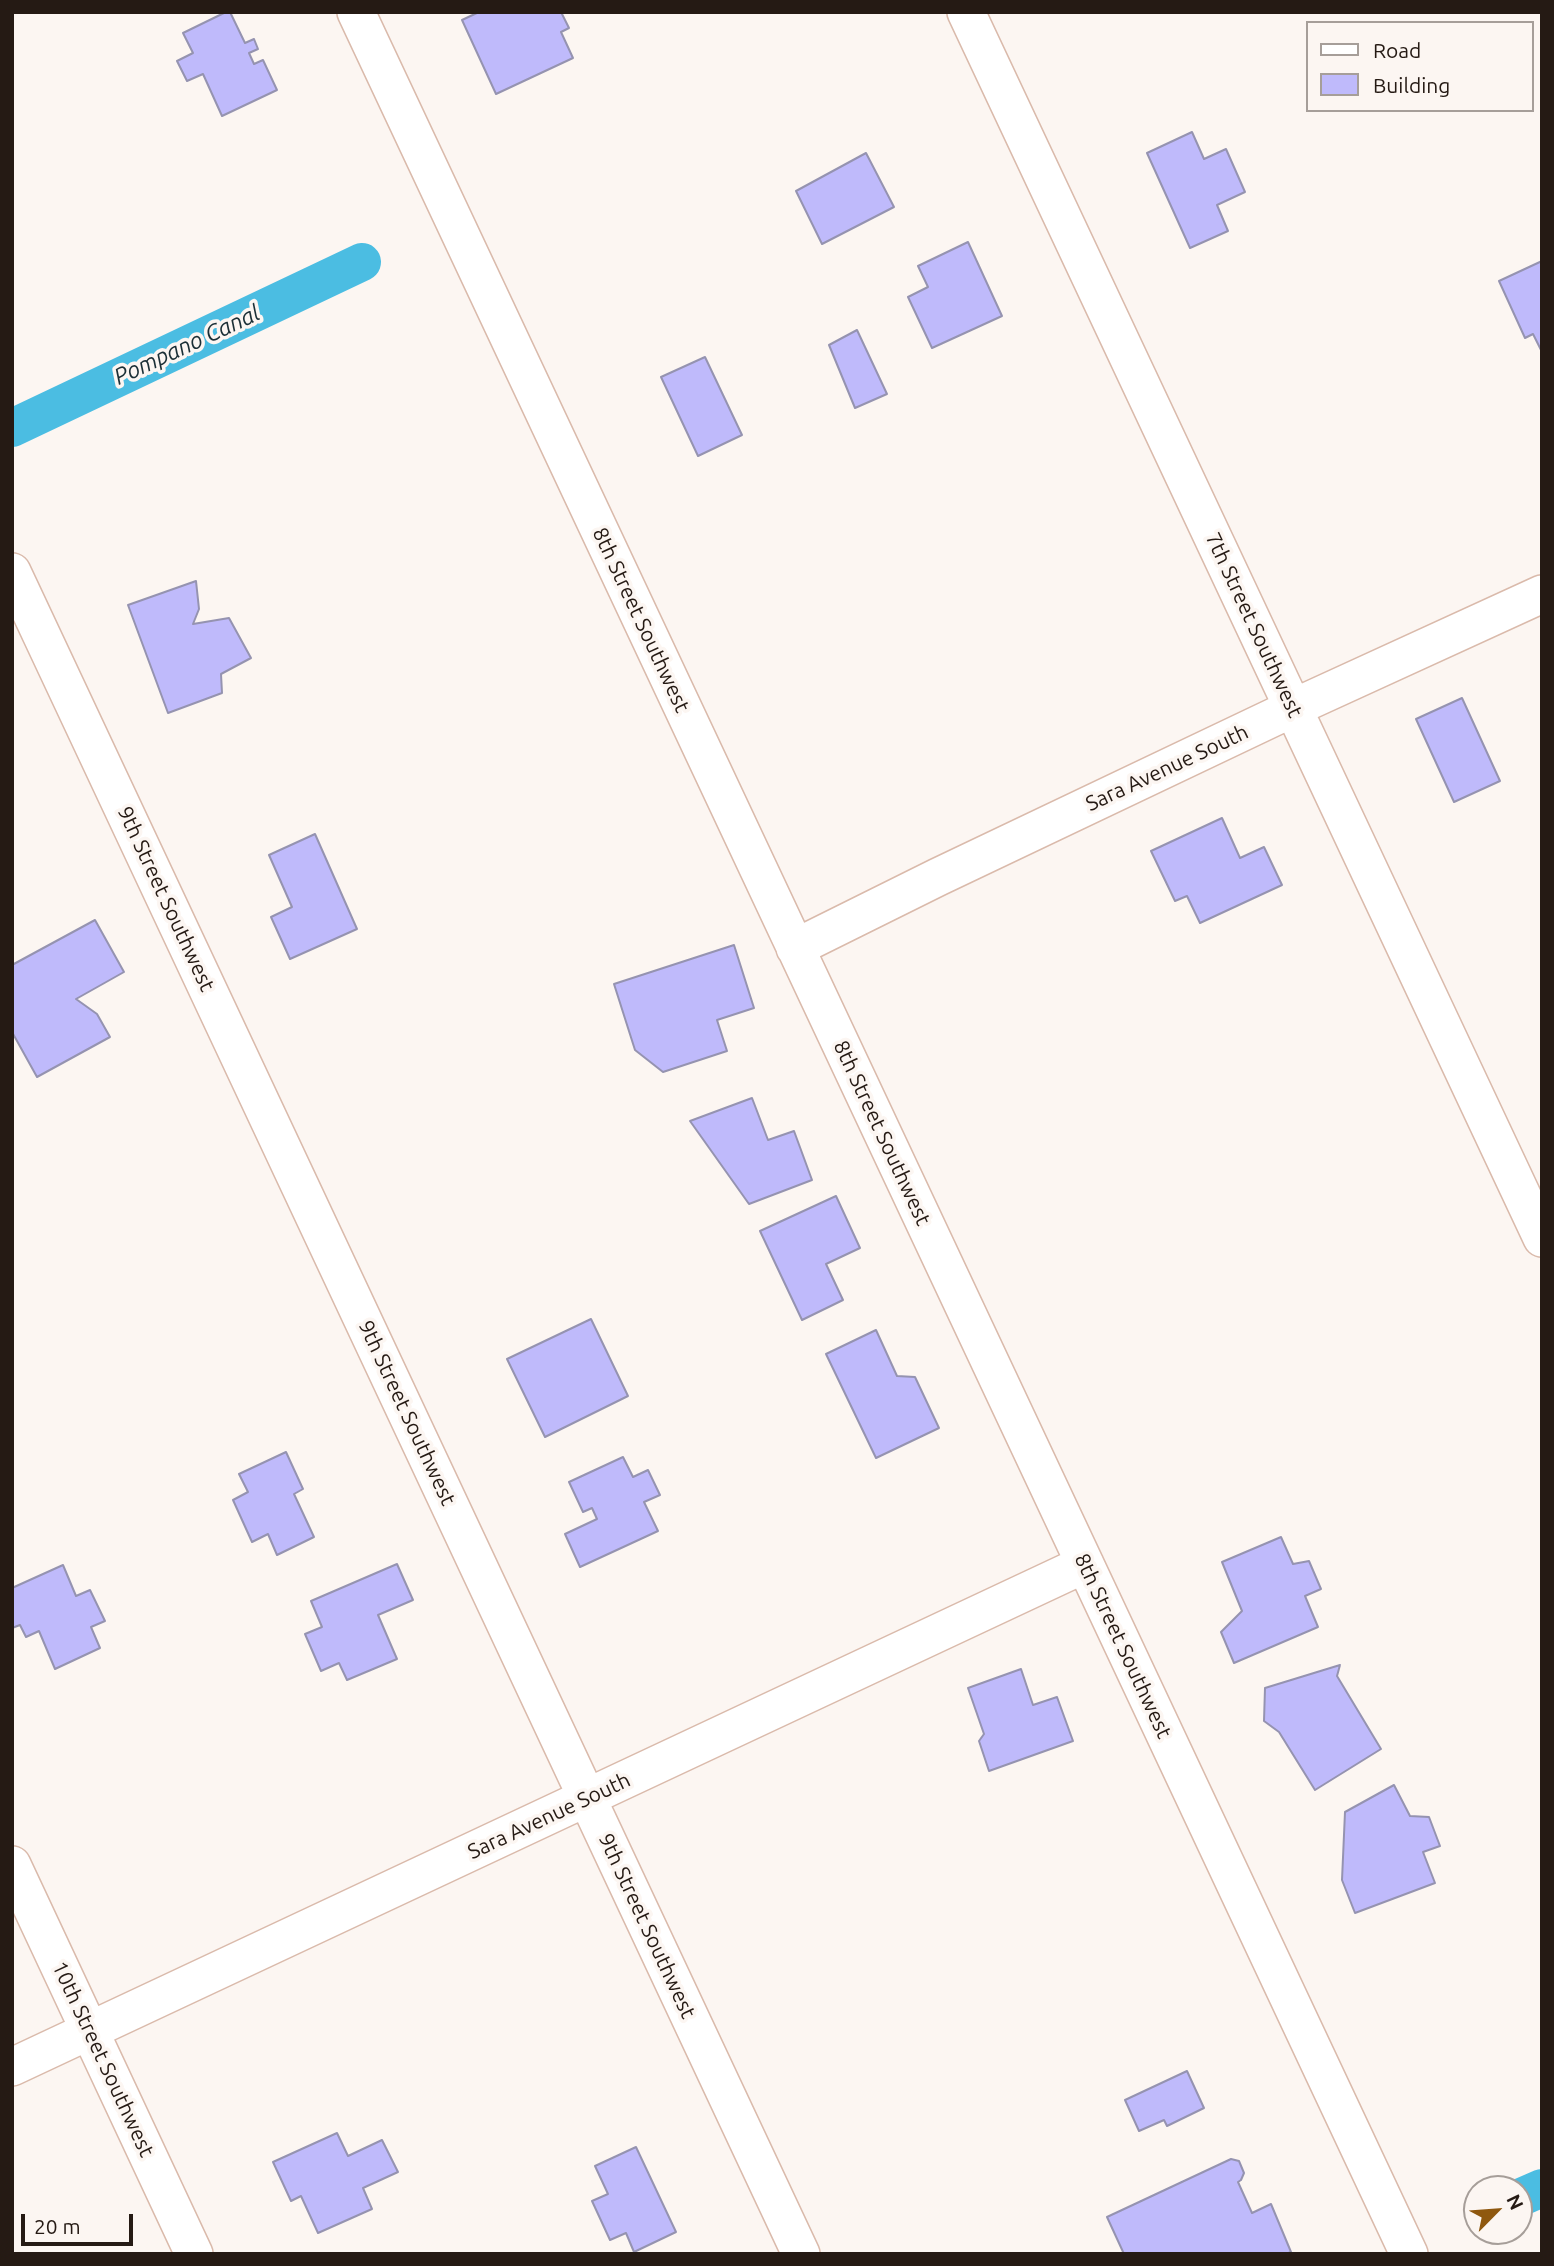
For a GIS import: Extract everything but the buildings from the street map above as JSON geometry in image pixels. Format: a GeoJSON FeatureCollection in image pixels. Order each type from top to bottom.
{"type":"FeatureCollection","features":[{"type":"Feature","properties":{"kind":"street","name":"8th Street Southwest"},"geometry":{"type":"LineString","coordinates":[[356,12],[1409,2254]]}},
{"type":"Feature","properties":{"kind":"street","name":"7th Street Southwest"},"geometry":{"type":"LineString","coordinates":[[966,12],[1542,1238]]}},
{"type":"Feature","properties":{"kind":"street","name":"9th Street Southwest"},"geometry":{"type":"LineString","coordinates":[[12,572],[801,2254]]}},
{"type":"Feature","properties":{"kind":"street","name":"Sara Avenue South"},"geometry":{"type":"LineString","coordinates":[[795,948],[1293,708],[1542,594]]}},
{"type":"Feature","properties":{"kind":"street","name":"Sara Avenue South"},"geometry":{"type":"LineString","coordinates":[[12,2067],[1085,1564]]}},
{"type":"Feature","properties":{"kind":"street","name":"10th Street Southwest"},"geometry":{"type":"LineString","coordinates":[[12,1865],[194,2254]]}},
{"type":"Feature","properties":{"kind":"waterway","name":"Pompano Canal"},"geometry":{"type":"LineString","coordinates":[[12,428],[362,262]]}},
{"type":"Feature","properties":{"kind":"waterway"},"geometry":{"type":"LineString","coordinates":[[1533,2192],[1542,2188]]}}]}
